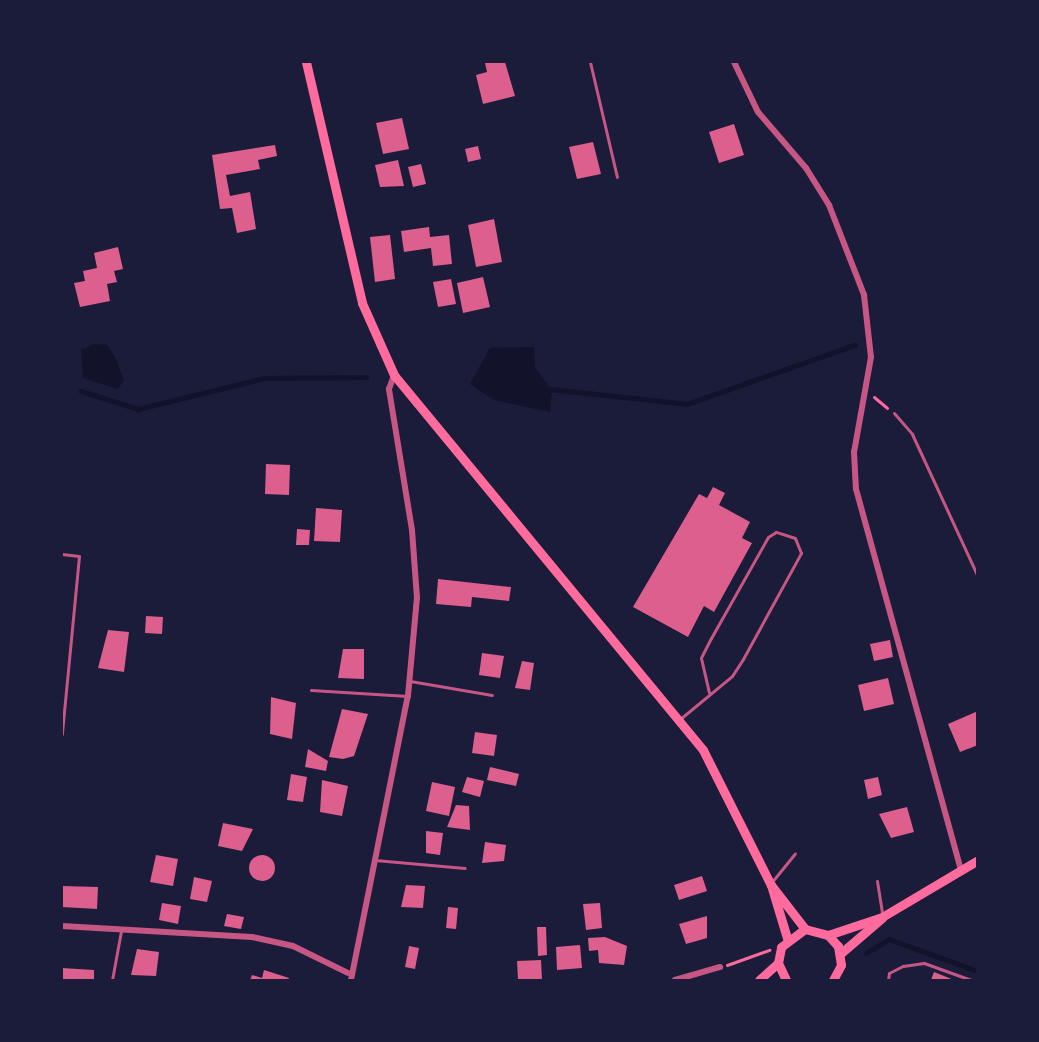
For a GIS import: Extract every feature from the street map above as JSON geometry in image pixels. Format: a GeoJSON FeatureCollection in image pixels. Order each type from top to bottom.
{"type":"FeatureCollection","features":[{"type":"Feature","properties":{"kind":"main road"},"geometry":{"type":"LineString","coordinates":[[306,62],[362,303],[394,375],[704,750],[771,885],[787,938]]}},
{"type":"Feature","properties":{"kind":"main road"},"geometry":{"type":"LineString","coordinates":[[833,981],[841,953],[882,917],[978,861]]}},
{"type":"Feature","properties":{"kind":"main road"},"geometry":{"type":"LineString","coordinates":[[771,885],[806,929],[828,935],[882,917]]}},
{"type":"Feature","properties":{"kind":"main road"},"geometry":{"type":"LineString","coordinates":[[786,981],[778,963],[781,947],[787,938],[806,929]]}},
{"type":"Feature","properties":{"kind":"main road"},"geometry":{"type":"LineString","coordinates":[[828,935],[841,953]]}},
{"type":"Feature","properties":{"kind":"main road"},"geometry":{"type":"LineString","coordinates":[[759,981],[778,963]]}},
{"type":"Feature","properties":{"kind":"street"},"geometry":{"type":"LineString","coordinates":[[734,62],[758,112],[806,168],[840,225],[869,321],[867,391],[855,442],[856,489],[898,632],[961,870]]}},
{"type":"Feature","properties":{"kind":"street"},"geometry":{"type":"LineString","coordinates":[[351,981],[348,973],[408,696],[417,598],[412,530],[389,389],[394,375]]}},
{"type":"Feature","properties":{"kind":"street"},"geometry":{"type":"LineString","coordinates":[[62,926],[252,937],[293,946],[348,973]]}},
{"type":"Feature","properties":{"kind":"street"},"geometry":{"type":"LineString","coordinates":[[675,981],[720,967]]}},
{"type":"Feature","properties":{"kind":"lane"},"geometry":{"type":"LineString","coordinates":[[590,62],[616,177]]}},
{"type":"Feature","properties":{"kind":"lane"},"geometry":{"type":"LineString","coordinates":[[894,413],[912,434],[978,577]]}},
{"type":"Feature","properties":{"kind":"lane"},"geometry":{"type":"LineString","coordinates":[[678,720],[709,692],[732,676],[801,553],[795,538],[776,532],[768,537],[716,630],[701,658],[709,692]]}},
{"type":"Feature","properties":{"kind":"lane"},"geometry":{"type":"LineString","coordinates":[[62,554],[79,556],[62,734]]}},
{"type":"Feature","properties":{"kind":"lane"},"geometry":{"type":"LineString","coordinates":[[410,681],[492,695]]}},
{"type":"Feature","properties":{"kind":"lane"},"geometry":{"type":"LineString","coordinates":[[311,690],[408,696]]}},
{"type":"Feature","properties":{"kind":"lane"},"geometry":{"type":"LineString","coordinates":[[771,885],[795,853]]}},
{"type":"Feature","properties":{"kind":"lane"},"geometry":{"type":"LineString","coordinates":[[373,860],[465,868]]}},
{"type":"Feature","properties":{"kind":"lane"},"geometry":{"type":"LineString","coordinates":[[877,881],[882,917]]}},
{"type":"Feature","properties":{"kind":"lane"},"geometry":{"type":"LineString","coordinates":[[112,981],[121,929]]}},
{"type":"Feature","properties":{"kind":"lane"},"geometry":{"type":"LineString","coordinates":[[888,981],[889,973],[903,966],[924,963],[971,981]]}},
{"type":"Feature","properties":{"kind":"path"},"geometry":{"type":"LineString","coordinates":[[867,391],[894,413]]}},
{"type":"Feature","properties":{"kind":"path"},"geometry":{"type":"LineString","coordinates":[[720,967],[781,947]]}},
{"type":"Feature","properties":{"kind":"shaded area"},"geometry":{"type":"Polygon","coordinates":[[[93,344],[107,345],[116,359],[124,380],[118,389],[83,378],[81,350],[93,344]]]}},
{"type":"Feature","properties":{"kind":"shaded area"},"geometry":{"type":"Polygon","coordinates":[[[534,347],[535,367],[552,391],[550,412],[494,400],[470,384],[490,348],[534,347]]]}},
{"type":"Feature","properties":{"kind":"building"},"geometry":{"type":"Polygon","coordinates":[[[505,62],[515,96],[483,104],[476,75],[487,72],[485,63],[505,62]]]}},
{"type":"Feature","properties":{"kind":"building"},"geometry":{"type":"Polygon","coordinates":[[[402,118],[409,149],[383,154],[376,123],[402,118]]]}},
{"type":"Feature","properties":{"kind":"building"},"geometry":{"type":"Polygon","coordinates":[[[734,124],[744,155],[719,163],[709,132],[734,124]]]}},
{"type":"Feature","properties":{"kind":"building"},"geometry":{"type":"Polygon","coordinates":[[[593,142],[601,174],[577,179],[569,147],[593,142]]]}},
{"type":"Feature","properties":{"kind":"building"},"geometry":{"type":"Polygon","coordinates":[[[275,145],[277,156],[258,160],[260,169],[226,175],[230,196],[250,192],[256,229],[237,233],[232,208],[220,209],[212,155],[275,145]]]}},
{"type":"Feature","properties":{"kind":"building"},"geometry":{"type":"Polygon","coordinates":[[[478,146],[481,159],[468,162],[465,149],[478,146]]]}},
{"type":"Feature","properties":{"kind":"building"},"geometry":{"type":"Polygon","coordinates":[[[398,160],[404,186],[380,187],[375,165],[398,160]]]}},
{"type":"Feature","properties":{"kind":"building"},"geometry":{"type":"Polygon","coordinates":[[[421,164],[426,184],[413,187],[408,167],[421,164]]]}},
{"type":"Feature","properties":{"kind":"building"},"geometry":{"type":"Polygon","coordinates":[[[494,219],[502,262],[476,267],[468,225],[494,219]]]}},
{"type":"Feature","properties":{"kind":"building"},"geometry":{"type":"Polygon","coordinates":[[[429,227],[430,237],[449,235],[452,264],[433,266],[431,248],[404,252],[401,231],[429,227]]]}},
{"type":"Feature","properties":{"kind":"building"},"geometry":{"type":"Polygon","coordinates":[[[390,235],[395,279],[375,282],[370,237],[390,235]]]}},
{"type":"Feature","properties":{"kind":"building"},"geometry":{"type":"Polygon","coordinates":[[[118,247],[123,269],[114,271],[117,282],[107,284],[110,301],[80,307],[74,283],[85,281],[83,271],[97,268],[94,253],[118,247]]]}},
{"type":"Feature","properties":{"kind":"building"},"geometry":{"type":"Polygon","coordinates":[[[483,277],[490,307],[463,313],[457,283],[483,277]]]}},
{"type":"Feature","properties":{"kind":"building"},"geometry":{"type":"Polygon","coordinates":[[[451,279],[456,304],[438,307],[433,282],[451,279]]]}},
{"type":"Feature","properties":{"kind":"building"},"geometry":{"type":"Polygon","coordinates":[[[266,464],[290,465],[289,495],[265,494],[266,464]]]}},
{"type":"Feature","properties":{"kind":"building"},"geometry":{"type":"Polygon","coordinates":[[[713,487],[725,493],[719,505],[750,522],[742,538],[752,543],[714,612],[704,606],[688,637],[633,607],[699,494],[707,498],[713,487]]]}},
{"type":"Feature","properties":{"kind":"building"},"geometry":{"type":"Polygon","coordinates":[[[316,508],[342,510],[340,542],[314,541],[316,508]]]}},
{"type":"Feature","properties":{"kind":"building"},"geometry":{"type":"Polygon","coordinates":[[[297,529],[310,530],[309,545],[296,545],[297,529]]]}},
{"type":"Feature","properties":{"kind":"building"},"geometry":{"type":"Polygon","coordinates":[[[438,579],[511,587],[509,601],[472,597],[471,607],[436,604],[438,579]]]}},
{"type":"Feature","properties":{"kind":"building"},"geometry":{"type":"Polygon","coordinates":[[[146,616],[163,617],[162,634],[145,633],[146,616]]]}},
{"type":"Feature","properties":{"kind":"building"},"geometry":{"type":"Polygon","coordinates":[[[108,630],[129,632],[124,672],[98,668],[108,630]]]}},
{"type":"Feature","properties":{"kind":"building"},"geometry":{"type":"Polygon","coordinates":[[[890,640],[893,657],[874,661],[870,644],[890,640]]]}},
{"type":"Feature","properties":{"kind":"building"},"geometry":{"type":"Polygon","coordinates":[[[343,649],[364,649],[364,679],[338,678],[343,649]]]}},
{"type":"Feature","properties":{"kind":"building"},"geometry":{"type":"Polygon","coordinates":[[[482,653],[504,656],[500,678],[479,675],[482,653]]]}},
{"type":"Feature","properties":{"kind":"building"},"geometry":{"type":"Polygon","coordinates":[[[522,661],[534,663],[530,690],[515,688],[522,661]]]}},
{"type":"Feature","properties":{"kind":"building"},"geometry":{"type":"Polygon","coordinates":[[[888,678],[894,704],[864,711],[858,685],[888,678]]]}},
{"type":"Feature","properties":{"kind":"building"},"geometry":{"type":"Polygon","coordinates":[[[271,697],[296,703],[292,739],[270,734],[271,697]]]}},
{"type":"Feature","properties":{"kind":"building"},"geometry":{"type":"Polygon","coordinates":[[[342,709],[368,714],[354,756],[343,759],[329,757],[342,709]]]}},
{"type":"Feature","properties":{"kind":"building"},"geometry":{"type":"Polygon","coordinates":[[[978,711],[978,745],[960,752],[948,724],[978,711]]]}},
{"type":"Feature","properties":{"kind":"building"},"geometry":{"type":"Polygon","coordinates":[[[475,732],[497,735],[494,756],[472,753],[475,732]]]}},
{"type":"Feature","properties":{"kind":"building"},"geometry":{"type":"Polygon","coordinates":[[[308,749],[328,761],[326,771],[305,767],[308,749]]]}},
{"type":"Feature","properties":{"kind":"building"},"geometry":{"type":"Polygon","coordinates":[[[490,767],[519,774],[516,786],[487,780],[490,767]]]}},
{"type":"Feature","properties":{"kind":"building"},"geometry":{"type":"Polygon","coordinates":[[[291,774],[307,777],[303,802],[287,800],[291,774]]]}},
{"type":"Feature","properties":{"kind":"building"},"geometry":{"type":"Polygon","coordinates":[[[467,777],[484,781],[480,797],[462,792],[467,777]]]}},
{"type":"Feature","properties":{"kind":"building"},"geometry":{"type":"Polygon","coordinates":[[[878,777],[882,795],[868,799],[864,780],[878,777]]]}},
{"type":"Feature","properties":{"kind":"building"},"geometry":{"type":"Polygon","coordinates":[[[322,780],[348,786],[342,816],[320,812],[322,780]]]}},
{"type":"Feature","properties":{"kind":"building"},"geometry":{"type":"Polygon","coordinates":[[[432,782],[455,787],[449,816],[426,811],[432,782]]]}},
{"type":"Feature","properties":{"kind":"building"},"geometry":{"type":"Polygon","coordinates":[[[456,805],[469,806],[470,830],[447,827],[456,805]]]}},
{"type":"Feature","properties":{"kind":"building"},"geometry":{"type":"Polygon","coordinates":[[[907,807],[914,832],[891,838],[879,814],[907,807]]]}},
{"type":"Feature","properties":{"kind":"building"},"geometry":{"type":"Polygon","coordinates":[[[223,823],[253,829],[242,851],[218,846],[223,823]]]}},
{"type":"Feature","properties":{"kind":"building"},"geometry":{"type":"Polygon","coordinates":[[[426,831],[443,833],[440,855],[426,853],[426,831]]]}},
{"type":"Feature","properties":{"kind":"building"},"geometry":{"type":"Polygon","coordinates":[[[485,842],[506,845],[504,861],[482,863],[485,842]]]}},
{"type":"Feature","properties":{"kind":"building"},"geometry":{"type":"Polygon","coordinates":[[[156,855],[178,859],[173,886],[150,882],[156,855]]]}},
{"type":"Feature","properties":{"kind":"building"},"geometry":{"type":"Polygon","coordinates":[[[262,855],[271,859],[275,868],[271,877],[262,881],[253,877],[249,868],[253,859],[262,855]]]}},
{"type":"Feature","properties":{"kind":"building"},"geometry":{"type":"Polygon","coordinates":[[[702,876],[707,891],[679,900],[674,885],[702,876]]]}},
{"type":"Feature","properties":{"kind":"building"},"geometry":{"type":"Polygon","coordinates":[[[194,877],[212,881],[207,902],[190,899],[194,877]]]}},
{"type":"Feature","properties":{"kind":"building"},"geometry":{"type":"Polygon","coordinates":[[[406,885],[425,886],[423,908],[401,907],[406,885]]]}},
{"type":"Feature","properties":{"kind":"building"},"geometry":{"type":"Polygon","coordinates":[[[62,886],[98,887],[97,909],[62,907],[62,886]]]}},
{"type":"Feature","properties":{"kind":"building"},"geometry":{"type":"Polygon","coordinates":[[[162,903],[181,906],[178,924],[159,920],[162,903]]]}},
{"type":"Feature","properties":{"kind":"building"},"geometry":{"type":"Polygon","coordinates":[[[600,903],[602,928],[586,930],[583,904],[600,903]]]}},
{"type":"Feature","properties":{"kind":"building"},"geometry":{"type":"Polygon","coordinates":[[[448,907],[458,908],[456,929],[446,928],[448,907]]]}},
{"type":"Feature","properties":{"kind":"building"},"geometry":{"type":"Polygon","coordinates":[[[227,914],[244,917],[241,929],[224,926],[227,914]]]}},
{"type":"Feature","properties":{"kind":"building"},"geometry":{"type":"Polygon","coordinates":[[[707,916],[707,938],[686,944],[679,924],[707,916]]]}},
{"type":"Feature","properties":{"kind":"building"},"geometry":{"type":"Polygon","coordinates":[[[537,927],[546,927],[547,955],[538,956],[537,927]]]}},
{"type":"Feature","properties":{"kind":"building"},"geometry":{"type":"Polygon","coordinates":[[[605,937],[627,946],[624,965],[599,963],[598,950],[589,951],[588,938],[605,937]]]}},
{"type":"Feature","properties":{"kind":"building"},"geometry":{"type":"Polygon","coordinates":[[[580,945],[582,968],[557,970],[556,947],[580,945]]]}},
{"type":"Feature","properties":{"kind":"building"},"geometry":{"type":"Polygon","coordinates":[[[409,946],[419,948],[415,969],[405,967],[409,946]]]}},
{"type":"Feature","properties":{"kind":"building"},"geometry":{"type":"Polygon","coordinates":[[[137,949],[159,952],[156,976],[131,975],[137,949]]]}},
{"type":"Feature","properties":{"kind":"building"},"geometry":{"type":"Polygon","coordinates":[[[541,960],[542,980],[518,980],[517,961],[541,960]]]}},
{"type":"Feature","properties":{"kind":"building"},"geometry":{"type":"Polygon","coordinates":[[[62,968],[94,970],[94,980],[62,980],[62,968]]]}},
{"type":"Feature","properties":{"kind":"building"},"geometry":{"type":"Polygon","coordinates":[[[264,970],[289,978],[288,980],[250,980],[252,975],[262,978],[264,970]]]}},
{"type":"Feature","properties":{"kind":"building"},"geometry":{"type":"Polygon","coordinates":[[[934,972],[954,980],[931,980],[934,972]]]}},
{"type":"Feature","properties":{"kind":"waterway"},"geometry":{"type":"LineString","coordinates":[[550,389],[687,404],[855,345]]}},
{"type":"Feature","properties":{"kind":"waterway"},"geometry":{"type":"LineString","coordinates":[[81,391],[138,409],[264,378],[366,377]]}},
{"type":"Feature","properties":{"kind":"waterway"},"geometry":{"type":"LineString","coordinates":[[866,953],[889,939],[978,971]]}}]}
